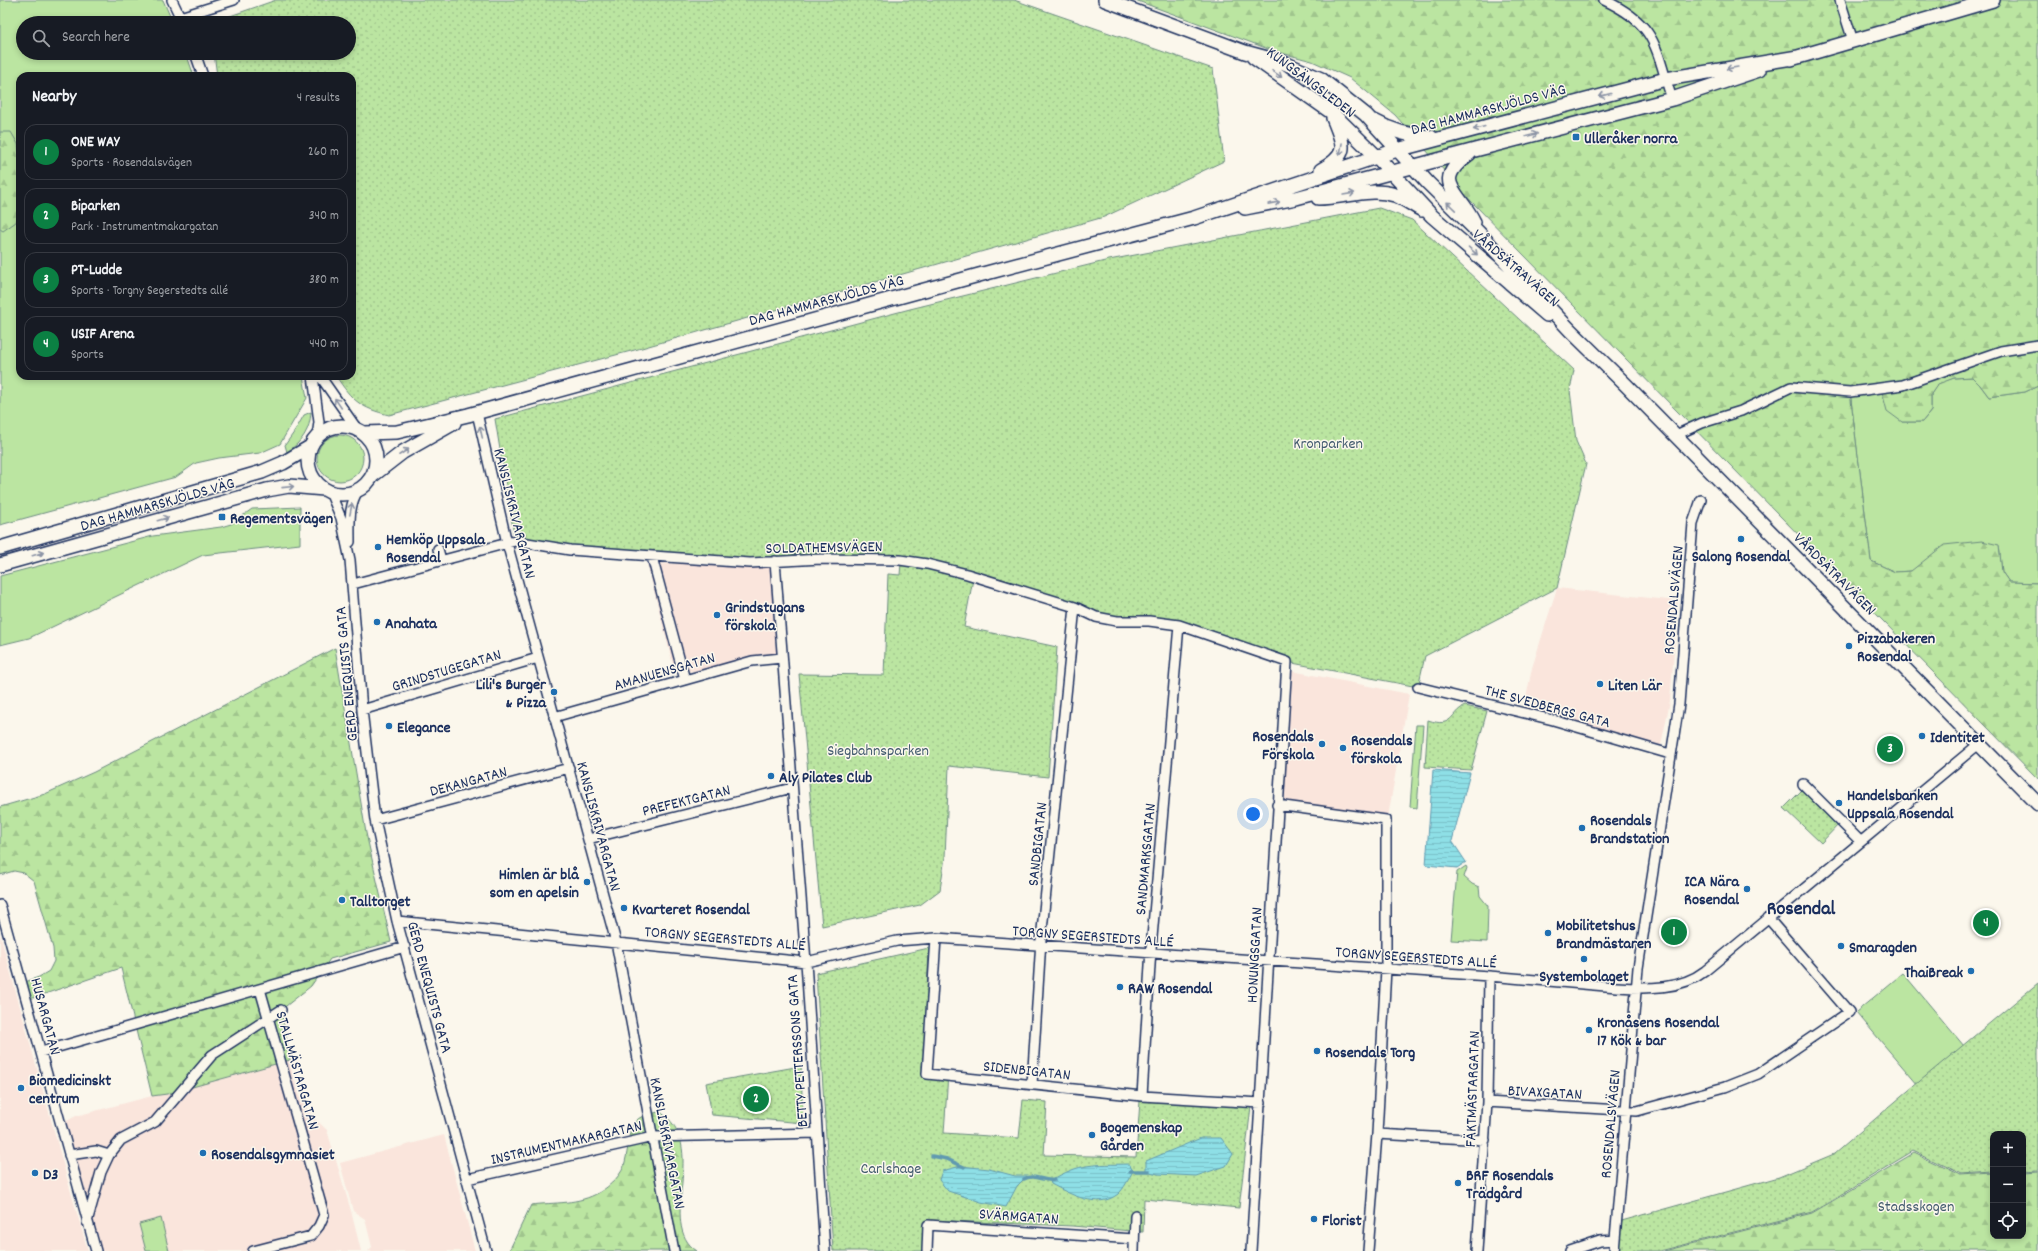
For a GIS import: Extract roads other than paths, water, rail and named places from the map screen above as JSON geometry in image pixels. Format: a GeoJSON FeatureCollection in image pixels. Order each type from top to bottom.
{"type":"FeatureCollection","features":[{"type":"Feature","properties":{"kind":"main road","name":"KUNGSÄNGSLEDEN"},"geometry":{"type":"LineString","coordinates":[[1104,0],[1245,52],[1282,62],[1320,79],[1366,115],[1413,166]]}},
{"type":"Feature","properties":{"kind":"main road","name":"DAG HAMMARSKJÖLDS VÄG"},"geometry":{"type":"LineString","coordinates":[[1194,218],[1296,198],[1672,99],[1798,57],[1993,0]]}},
{"type":"Feature","properties":{"kind":"main road","name":"KUNGSÄNGSLEDEN"},"geometry":{"type":"LineString","coordinates":[[1245,52],[1331,112],[1378,157],[1391,172]]}},
{"type":"Feature","properties":{"kind":"main road","name":"DAG HAMMARSKJÖLDS VÄG"},"geometry":{"type":"LineString","coordinates":[[361,431],[397,432],[472,414],[1194,218],[1397,150],[1666,79],[1798,57]]}},
{"type":"Feature","properties":{"kind":"main road"},"geometry":{"type":"LineString","coordinates":[[1295,185],[1337,161],[1341,154],[1342,140],[1331,112]]}},
{"type":"Feature","properties":{"kind":"main road"},"geometry":{"type":"LineString","coordinates":[[1366,115],[1399,133],[1415,136],[1445,137]]}},
{"type":"Feature","properties":{"kind":"main road"},"geometry":{"type":"LineString","coordinates":[[1475,150],[1457,163],[1451,170],[1448,178],[1451,188],[1468,209],[1479,233]]}},
{"type":"Feature","properties":{"kind":"main road","name":"VÅRDSÄTRAVÄGEN"},"geometry":{"type":"LineString","coordinates":[[1413,166],[1479,233],[1570,330],[1626,384],[1980,743],[2038,804]]}},
{"type":"Feature","properties":{"kind":"main road","name":"VÅRDSÄTRAVÄGEN"},"geometry":{"type":"LineString","coordinates":[[1391,172],[1432,216],[1626,384]]}},
{"type":"Feature","properties":{"kind":"main road"},"geometry":{"type":"LineString","coordinates":[[1296,198],[1328,198],[1361,192],[1381,192],[1396,196],[1432,216]]}},
{"type":"Feature","properties":{"kind":"main road","name":"DAG HAMMARSKJÖLDS VÄG"},"geometry":{"type":"LineString","coordinates":[[372,476],[403,452],[472,414]]}},
{"type":"Feature","properties":{"kind":"main road"},"geometry":{"type":"LineString","coordinates":[[334,426],[344,426],[361,431],[375,451],[376,465],[372,476],[359,489],[342,494],[327,490],[315,480],[309,470],[308,457],[314,442],[324,431],[334,426]]}},
{"type":"Feature","properties":{"kind":"main road","name":"DAG HAMMARSKJÖLDS VÄG"},"geometry":{"type":"LineString","coordinates":[[0,548],[262,472],[284,463],[314,442]]}},
{"type":"Feature","properties":{"kind":"main road","name":"DAG HAMMARSKJÖLDS VÄG"},"geometry":{"type":"LineString","coordinates":[[0,565],[267,490],[289,486],[327,490]]}},
{"type":"Feature","properties":{"kind":"street"},"geometry":{"type":"LineString","coordinates":[[172,0],[179,16]]}},
{"type":"Feature","properties":{"kind":"street"},"geometry":{"type":"LineString","coordinates":[[192,16],[234,0]]}},
{"type":"Feature","properties":{"kind":"street"},"geometry":{"type":"LineString","coordinates":[[1604,0],[1626,11],[1650,34],[1655,43],[1672,99]]}},
{"type":"Feature","properties":{"kind":"street"},"geometry":{"type":"LineString","coordinates":[[1840,0],[1853,42]]}},
{"type":"Feature","properties":{"kind":"street"},"geometry":{"type":"LineString","coordinates":[[197,60],[202,72]]}},
{"type":"Feature","properties":{"kind":"street"},"geometry":{"type":"LineString","coordinates":[[1676,435],[1702,424],[1741,411],[1791,387],[1850,392],[1903,385],[2001,351],[2038,345]]}},
{"type":"Feature","properties":{"kind":"street"},"geometry":{"type":"LineString","coordinates":[[314,380],[319,422],[314,442]]}},
{"type":"Feature","properties":{"kind":"street"},"geometry":{"type":"LineString","coordinates":[[323,380],[361,431]]}},
{"type":"Feature","properties":{"kind":"street","name":"KANSLISKRIVARGATAN"},"geometry":{"type":"LineString","coordinates":[[472,414],[485,451],[507,543],[616,942],[674,1251]]}},
{"type":"Feature","properties":{"kind":"street","name":"GERD ENEQUISTS GATA"},"geometry":{"type":"LineString","coordinates":[[350,560],[350,516],[354,497],[359,489]]}},
{"type":"Feature","properties":{"kind":"street","name":"GERD ENEQUISTS GATA"},"geometry":{"type":"LineString","coordinates":[[327,490],[341,518],[350,560],[362,710],[375,820],[397,921],[486,1251]]}},
{"type":"Feature","properties":{"kind":"street","name":"ROSENDALSVÄGEN"},"geometry":{"type":"LineString","coordinates":[[1614,1251],[1636,988],[1670,754],[1679,704],[1693,523],[1701,500]]}},
{"type":"Feature","properties":{"kind":"street","name":"SOLDATHEMSVÄGEN"},"geometry":{"type":"LineString","coordinates":[[353,584],[515,541],[570,550],[750,563],[853,559],[900,560],[927,564],[967,574],[1075,607],[1096,617],[1117,621],[1179,625],[1287,662]]}},
{"type":"Feature","properties":{"kind":"street"},"geometry":{"type":"LineString","coordinates":[[438,549],[441,560]]}},
{"type":"Feature","properties":{"kind":"street"},"geometry":{"type":"LineString","coordinates":[[652,557],[685,680]]}},
{"type":"Feature","properties":{"kind":"street","name":"BETTY PETTERSSONS GATA"},"geometry":{"type":"LineString","coordinates":[[775,561],[806,962],[825,1251]]}},
{"type":"Feature","properties":{"kind":"street","name":"SANDBIGATAN"},"geometry":{"type":"LineString","coordinates":[[1032,1085],[1041,947],[1075,607]]}},
{"type":"Feature","properties":{"kind":"street","name":"SANDMARKSGATAN"},"geometry":{"type":"LineString","coordinates":[[1142,1096],[1151,954],[1179,625]]}},
{"type":"Feature","properties":{"kind":"street","name":"GRINDSTUGEGATAN"},"geometry":{"type":"LineString","coordinates":[[362,710],[538,658]]}},
{"type":"Feature","properties":{"kind":"street","name":"AMANUENSGATAN"},"geometry":{"type":"LineString","coordinates":[[554,717],[752,660],[782,658]]}},
{"type":"Feature","properties":{"kind":"street","name":"HONUNGSGATAN"},"geometry":{"type":"LineString","coordinates":[[1251,1251],[1261,1103],[1277,805],[1287,662]]}},
{"type":"Feature","properties":{"kind":"street","name":"THE SVEDBERGS GATA"},"geometry":{"type":"LineString","coordinates":[[1418,687],[1553,720],[1670,754]]}},
{"type":"Feature","properties":{"kind":"street","name":"TORGNY SEGERSTEDTS ALLÉ"},"geometry":{"type":"LineString","coordinates":[[397,921],[806,962],[897,941],[936,938],[1041,947],[1489,976],[1636,988],[1674,985],[1698,976],[1980,743]]}},
{"type":"Feature","properties":{"kind":"street","name":"DEKANGATAN"},"geometry":{"type":"LineString","coordinates":[[375,820],[569,768]]}},
{"type":"Feature","properties":{"kind":"street"},"geometry":{"type":"LineString","coordinates":[[1803,784],[1860,841]]}},
{"type":"Feature","properties":{"kind":"street","name":"PREFEKTGATAN"},"geometry":{"type":"LineString","coordinates":[[588,839],[792,788]]}},
{"type":"Feature","properties":{"kind":"street"},"geometry":{"type":"LineString","coordinates":[[1277,805],[1386,820],[1386,969],[1377,1134],[1368,1251]]}},
{"type":"Feature","properties":{"kind":"street","name":"HUSARGATAN"},"geometry":{"type":"LineString","coordinates":[[0,905],[96,1251]]}},
{"type":"Feature","properties":{"kind":"street"},"geometry":{"type":"LineString","coordinates":[[1626,1110],[1637,1111],[1725,1087],[1758,1074],[1849,1012],[1768,918]]}},
{"type":"Feature","properties":{"kind":"street","name":"SIDENBIGATAN"},"geometry":{"type":"LineString","coordinates":[[936,938],[926,1074],[1142,1096],[1261,1103]]}},
{"type":"Feature","properties":{"kind":"street"},"geometry":{"type":"LineString","coordinates":[[41,1052],[405,947]]}},
{"type":"Feature","properties":{"kind":"street","name":"FÄKTMÄSTARGATAN"},"geometry":{"type":"LineString","coordinates":[[1477,1251],[1487,1102],[1489,976]]}},
{"type":"Feature","properties":{"kind":"street","name":"STALLMÄSTARGATAN"},"geometry":{"type":"LineString","coordinates":[[253,1251],[311,1236],[319,1226],[324,1215],[260,989]]}},
{"type":"Feature","properties":{"kind":"street"},"geometry":{"type":"LineString","coordinates":[[87,1222],[102,1172],[109,1155],[121,1140],[155,1122],[212,1055],[281,1010]]}},
{"type":"Feature","properties":{"kind":"street","name":"BIVAXGATAN"},"geometry":{"type":"LineString","coordinates":[[1487,1102],[1626,1110]]}},
{"type":"Feature","properties":{"kind":"street","name":"INSTRUMENTMAKARGATAN"},"geometry":{"type":"LineString","coordinates":[[467,1179],[653,1137],[817,1133]]}},
{"type":"Feature","properties":{"kind":"street"},"geometry":{"type":"LineString","coordinates":[[1377,1134],[1485,1140]]}},
{"type":"Feature","properties":{"kind":"street"},"geometry":{"type":"LineString","coordinates":[[69,1155],[96,1151],[109,1155]]}},
{"type":"Feature","properties":{"kind":"street"},"geometry":{"type":"LineString","coordinates":[[1134,1251],[1135,1215]]}},
{"type":"Feature","properties":{"kind":"street","name":"SVÄRMGATAN"},"geometry":{"type":"LineString","coordinates":[[927,1251],[928,1225],[1134,1240]]}},
{"type":"Feature","properties":{"kind":"street"},"geometry":{"type":"LineString","coordinates":[[1570,1251],[1600,1241],[1615,1240]]}},
{"type":"Feature","properties":{"kind":"water"},"geometry":{"type":"Polygon","coordinates":[[[1433,770],[1470,773],[1452,841],[1466,862],[1457,868],[1426,865],[1433,770]]]}},
{"type":"Feature","properties":{"kind":"water"},"geometry":{"type":"Polygon","coordinates":[[[1201,1138],[1221,1138],[1233,1154],[1226,1166],[1196,1176],[1158,1174],[1146,1171],[1146,1161],[1201,1138]]]}},
{"type":"Feature","properties":{"kind":"water"},"geometry":{"type":"Polygon","coordinates":[[[1129,1164],[1133,1171],[1122,1189],[1118,1194],[1110,1199],[1102,1201],[1093,1201],[1075,1196],[1051,1184],[1050,1181],[1070,1170],[1088,1166],[1129,1164]]]}},
{"type":"Feature","properties":{"kind":"water"},"geometry":{"type":"Polygon","coordinates":[[[961,1166],[989,1169],[1015,1176],[1027,1176],[1017,1186],[1006,1207],[981,1202],[948,1191],[939,1180],[942,1171],[961,1166]]]}},
{"type":"Feature","properties":{"kind":"waterway"},"geometry":{"type":"LineString","coordinates":[[932,1156],[947,1159],[964,1167]]}},
{"type":"Feature","properties":{"kind":"waterway"},"geometry":{"type":"LineString","coordinates":[[1130,1171],[1149,1171]]}},
{"type":"Feature","properties":{"kind":"waterway"},"geometry":{"type":"LineString","coordinates":[[1024,1179],[1028,1177],[1035,1177],[1046,1180],[1054,1180]]}},
{"type":"Feature","properties":{"kind":"place","name":"Ulleråker norra"},"geometry":{"type":"Point","coordinates":[1576,137]}},
{"type":"Feature","properties":{"kind":"place","name":"Regementsvägen"},"geometry":{"type":"Point","coordinates":[222,517]}},
{"type":"Feature","properties":{"kind":"place","name":"Salong Rosendal"},"geometry":{"type":"Point","coordinates":[1741,539]}},
{"type":"Feature","properties":{"kind":"place","name":"Hemköp Uppsala Rosendal"},"geometry":{"type":"Point","coordinates":[378,547]}},
{"type":"Feature","properties":{"kind":"place","name":"Grindstugans förskola"},"geometry":{"type":"Point","coordinates":[717,615]}},
{"type":"Feature","properties":{"kind":"place","name":"Anahata"},"geometry":{"type":"Point","coordinates":[377,622]}},
{"type":"Feature","properties":{"kind":"place","name":"Pizzabakeren Rosendal"},"geometry":{"type":"Point","coordinates":[1849,646]}},
{"type":"Feature","properties":{"kind":"place","name":"Liten Lär"},"geometry":{"type":"Point","coordinates":[1600,684]}},
{"type":"Feature","properties":{"kind":"place","name":"Lili's Burger & Pizza"},"geometry":{"type":"Point","coordinates":[554,692]}},
{"type":"Feature","properties":{"kind":"place","name":"Elegance"},"geometry":{"type":"Point","coordinates":[389,726]}},
{"type":"Feature","properties":{"kind":"place","name":"Identitet"},"geometry":{"type":"Point","coordinates":[1922,736]}},
{"type":"Feature","properties":{"kind":"place","name":"Rosendals Förskola"},"geometry":{"type":"Point","coordinates":[1322,744]}},
{"type":"Feature","properties":{"kind":"place","name":"Rosendals förskola"},"geometry":{"type":"Point","coordinates":[1343,748]}},
{"type":"Feature","properties":{"kind":"place","name":"PT-Ludde"},"geometry":{"type":"Point","coordinates":[1890,749]}},
{"type":"Feature","properties":{"kind":"place","name":"Aly Pilates Club"},"geometry":{"type":"Point","coordinates":[771,776]}},
{"type":"Feature","properties":{"kind":"place","name":"Handelsbanken Uppsala Rosendal"},"geometry":{"type":"Point","coordinates":[1839,803]}},
{"type":"Feature","properties":{"kind":"place","name":"Rosendals Brandstation"},"geometry":{"type":"Point","coordinates":[1582,828]}},
{"type":"Feature","properties":{"kind":"place","name":"Himlen är blå som en apelsin"},"geometry":{"type":"Point","coordinates":[587,882]}},
{"type":"Feature","properties":{"kind":"place","name":"ICA Nära Rosendal"},"geometry":{"type":"Point","coordinates":[1747,889]}},
{"type":"Feature","properties":{"kind":"place","name":"Talltorget"},"geometry":{"type":"Point","coordinates":[342,900]}},
{"type":"Feature","properties":{"kind":"place","name":"Kvarteret Rosendal"},"geometry":{"type":"Point","coordinates":[624,908]}},
{"type":"Feature","properties":{"kind":"place","name":"USIF Arena"},"geometry":{"type":"Point","coordinates":[1986,923]}},
{"type":"Feature","properties":{"kind":"place","name":"ONE WAY"},"geometry":{"type":"Point","coordinates":[1674,932]}},
{"type":"Feature","properties":{"kind":"place","name":"Mobilitetshus Brandmästaren"},"geometry":{"type":"Point","coordinates":[1548,933]}},
{"type":"Feature","properties":{"kind":"place","name":"Smaragden"},"geometry":{"type":"Point","coordinates":[1841,946]}},
{"type":"Feature","properties":{"kind":"place","name":"Systembolaget"},"geometry":{"type":"Point","coordinates":[1584,959]}},
{"type":"Feature","properties":{"kind":"place","name":"ThaiBreak"},"geometry":{"type":"Point","coordinates":[1971,971]}},
{"type":"Feature","properties":{"kind":"place","name":"RAW Rosendal"},"geometry":{"type":"Point","coordinates":[1120,987]}},
{"type":"Feature","properties":{"kind":"place","name":"Kronåsens Rosendal 17 Kök & bar"},"geometry":{"type":"Point","coordinates":[1589,1030]}},
{"type":"Feature","properties":{"kind":"place","name":"Rosendals Torg"},"geometry":{"type":"Point","coordinates":[1317,1051]}},
{"type":"Feature","properties":{"kind":"place","name":"Biomedicinskt centrum"},"geometry":{"type":"Point","coordinates":[21,1088]}},
{"type":"Feature","properties":{"kind":"place","name":"Biparken"},"geometry":{"type":"Point","coordinates":[756,1099]}},
{"type":"Feature","properties":{"kind":"place","name":"Bogemenskap Gården"},"geometry":{"type":"Point","coordinates":[1092,1135]}},
{"type":"Feature","properties":{"kind":"place","name":"Rosendalsgymnasiet"},"geometry":{"type":"Point","coordinates":[203,1153]}},
{"type":"Feature","properties":{"kind":"place","name":"D3"},"geometry":{"type":"Point","coordinates":[35,1173]}},
{"type":"Feature","properties":{"kind":"place","name":"BRF Rosendals Trädgård"},"geometry":{"type":"Point","coordinates":[1458,1183]}},
{"type":"Feature","properties":{"kind":"place","name":"Florist"},"geometry":{"type":"Point","coordinates":[1314,1219]}},
{"type":"Feature","properties":{"kind":"district","name":"Rosendal"},"geometry":{"type":"Point","coordinates":[1801,907]}},
{"type":"Feature","properties":{"kind":"park label","name":"Kronparken"},"geometry":{"type":"Point","coordinates":[1328,442]}},
{"type":"Feature","properties":{"kind":"park label","name":"Siegbahnsparken"},"geometry":{"type":"Point","coordinates":[878,749]}},
{"type":"Feature","properties":{"kind":"park label","name":"Carlshage"},"geometry":{"type":"Point","coordinates":[891,1167]}},
{"type":"Feature","properties":{"kind":"park label","name":"Stadsskogen"},"geometry":{"type":"Point","coordinates":[1916,1205]}}]}
